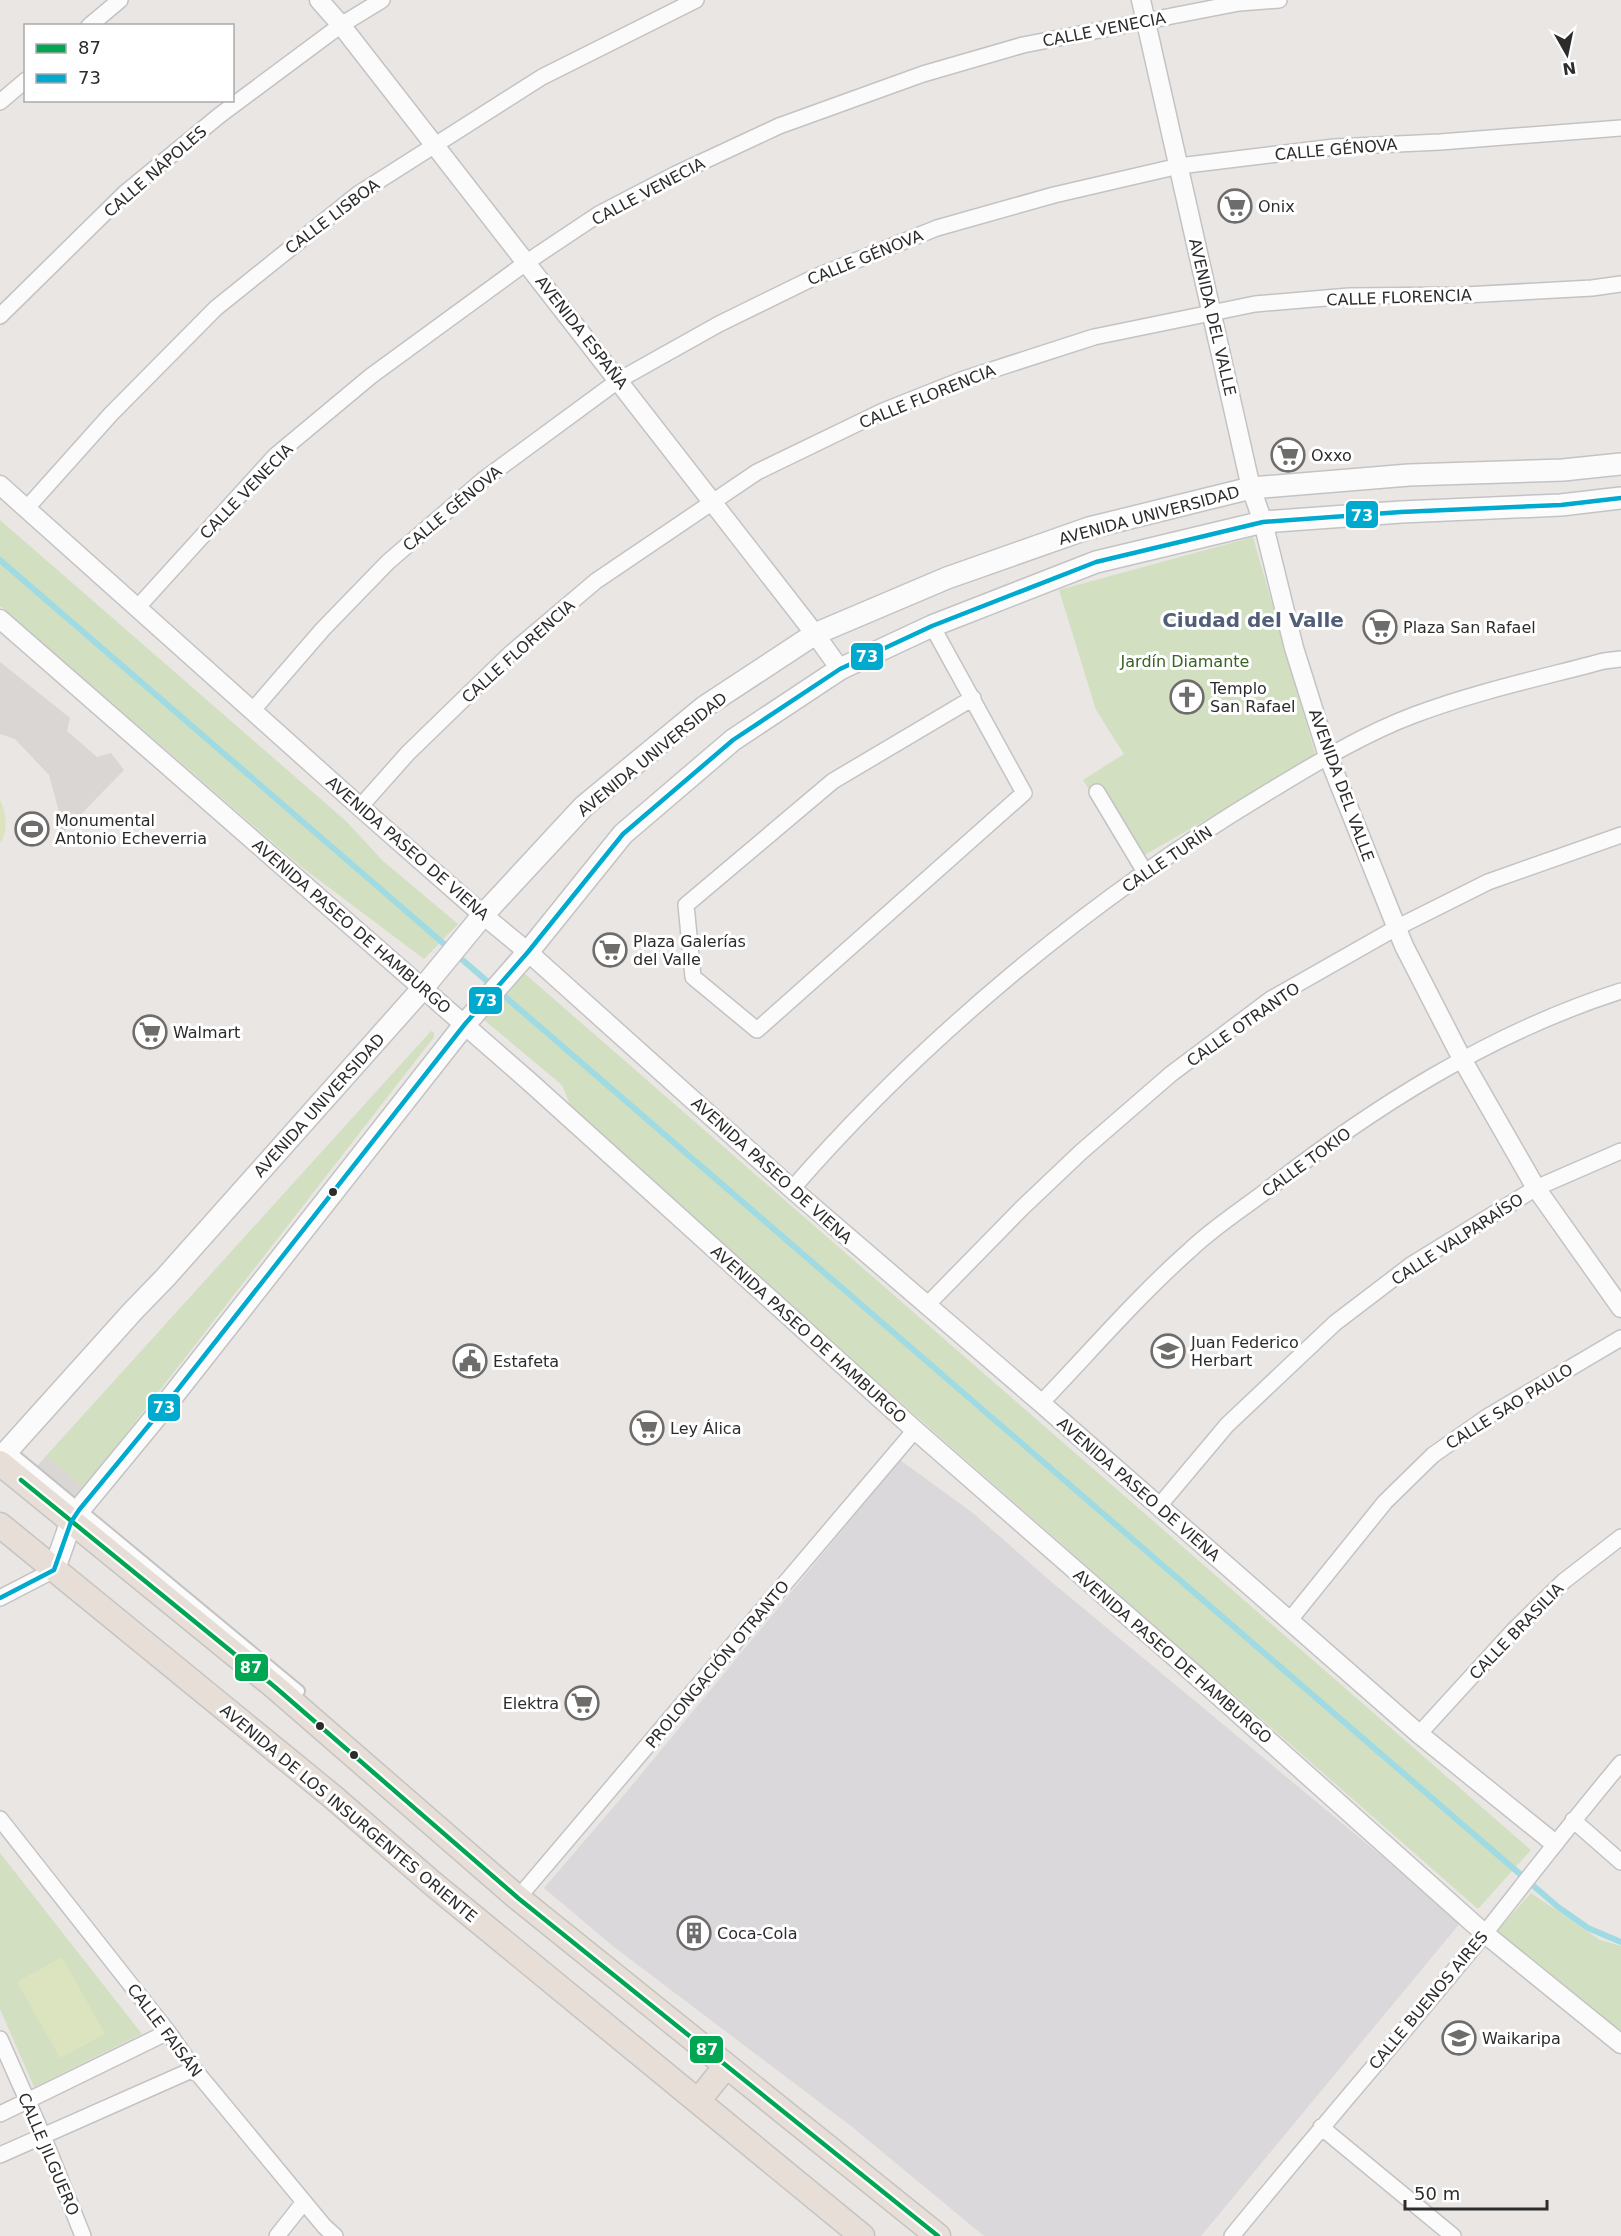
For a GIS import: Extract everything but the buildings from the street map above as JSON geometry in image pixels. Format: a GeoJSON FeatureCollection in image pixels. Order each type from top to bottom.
{"type":"FeatureCollection","features":[{"type":"Feature","properties":{"kind":"highway"},"geometry":{"type":"LineString","coordinates":[[3,1457],[80,1516],[518,1898],[935,2235]]}},
{"type":"Feature","properties":{"kind":"highway","name":"AVENIDA DE LOS INSURGENTES ORIENTE"},"geometry":{"type":"LineString","coordinates":[[0,1525],[333,1797],[432,1883],[862,2236]]}},
{"type":"Feature","properties":{"kind":"highway"},"geometry":{"type":"LineString","coordinates":[[698,2101],[726,2066]]}},
{"type":"Feature","properties":{"kind":"main road","name":"AVENIDA UNIVERSIDAD"},"geometry":{"type":"LineString","coordinates":[[3,1457],[423,988],[483,915],[585,806],[704,707],[815,634],[947,578],[1089,528],[1251,489],[1409,475],[1563,470],[1621,464]]}},
{"type":"Feature","properties":{"kind":"main road","name":"AVENIDA UNIVERSIDAD"},"geometry":{"type":"LineString","coordinates":[[54,1570],[80,1516],[465,1024],[528,952],[623,834],[733,740],[840,669],[932,626],[1096,562],[1263,522],[1401,512],[1562,505],[1621,498]]}},
{"type":"Feature","properties":{"kind":"street","name":"AVENIDA ESPAÑA"},"geometry":{"type":"LineString","coordinates":[[319,0],[619,380],[840,669]]}},
{"type":"Feature","properties":{"kind":"street","name":"CALLE NÁPOLES"},"geometry":{"type":"LineString","coordinates":[[0,316],[125,193],[220,115],[341,25],[382,0]]}},
{"type":"Feature","properties":{"kind":"street","name":"CALLE LISBOA"},"geometry":{"type":"LineString","coordinates":[[26,508],[111,414],[216,308],[358,194],[542,77],[696,0]]}},
{"type":"Feature","properties":{"kind":"street","name":"AVENIDA DEL VALLE"},"geometry":{"type":"LineString","coordinates":[[1141,0],[1251,489],[1263,522],[1294,648],[1328,756],[1396,928],[1462,1059],[1536,1188],[1621,1308]]}},
{"type":"Feature","properties":{"kind":"street","name":"CALLE VENECIA"},"geometry":{"type":"LineString","coordinates":[[138,608],[275,456],[371,376],[527,262],[599,214],[676,174],[779,126],[923,74],[1023,45],[1239,3],[1279,0]]}},
{"type":"Feature","properties":{"kind":"street"},"geometry":{"type":"LineString","coordinates":[[91,24],[117,1]]}},
{"type":"Feature","properties":{"kind":"street"},"geometry":{"type":"LineString","coordinates":[[2,97],[24,81]]}},
{"type":"Feature","properties":{"kind":"street","name":"CALLE GÉNOVA"},"geometry":{"type":"LineString","coordinates":[[252,711],[323,629],[388,562],[483,480],[619,380],[719,324],[815,276],[937,228],[1054,195],[1179,166],[1334,147],[1621,128]]}},
{"type":"Feature","properties":{"kind":"street","name":"CALLE FLORENCIA"},"geometry":{"type":"LineString","coordinates":[[360,807],[408,753],[511,653],[596,581],[757,472],[883,411],[961,380],[1094,337],[1255,304],[1349,296],[1465,295],[1592,288],[1621,284]]}},
{"type":"Feature","properties":{"kind":"street","name":"AVENIDA PASEO DE VIENA"},"geometry":{"type":"LineString","coordinates":[[0,485],[792,1189],[1041,1403],[1419,1734],[1554,1843]]}},
{"type":"Feature","properties":{"kind":"street","name":"AVENIDA PASEO DE HAMBURGO"},"geometry":{"type":"LineString","coordinates":[[0,619],[465,1024],[915,1430],[1192,1672],[1484,1933],[1621,2044]]}},
{"type":"Feature","properties":{"kind":"street"},"geometry":{"type":"LineString","coordinates":[[932,626],[973,698],[1024,793],[757,1030],[693,977],[686,904],[832,781],[973,698]]}},
{"type":"Feature","properties":{"kind":"street","name":"CALLE TURÍN"},"geometry":{"type":"LineString","coordinates":[[792,1189],[849,1125],[925,1052],[1047,946],[1145,872],[1238,810],[1355,741],[1413,716],[1496,689],[1604,661],[1621,659]]}},
{"type":"Feature","properties":{"kind":"street"},"geometry":{"type":"LineString","coordinates":[[1097,792],[1145,872]]}},
{"type":"Feature","properties":{"kind":"street","name":"CALLE OTRANTO"},"geometry":{"type":"LineString","coordinates":[[926,1306],[1030,1200],[1081,1152],[1171,1074],[1272,999],[1396,928],[1488,882],[1621,835]]}},
{"type":"Feature","properties":{"kind":"street","name":"CALLE TOKIO"},"geometry":{"type":"LineString","coordinates":[[1041,1403],[1191,1249],[1288,1173],[1393,1100],[1462,1059],[1525,1029],[1621,991]]}},
{"type":"Feature","properties":{"kind":"street","name":"CALLE VALPARAÍSO"},"geometry":{"type":"LineString","coordinates":[[1159,1506],[1227,1425],[1335,1323],[1411,1266],[1536,1188],[1621,1151]]}},
{"type":"Feature","properties":{"kind":"street","name":"CALLE SAO PAULO"},"geometry":{"type":"LineString","coordinates":[[1290,1621],[1385,1502],[1433,1455],[1487,1416],[1621,1338]]}},
{"type":"Feature","properties":{"kind":"street","name":"PROLONGACIÓN OTRANTO"},"geometry":{"type":"LineString","coordinates":[[518,1898],[915,1430]]}},
{"type":"Feature","properties":{"kind":"street"},"geometry":{"type":"LineString","coordinates":[[80,1516],[299,1691]]}},
{"type":"Feature","properties":{"kind":"street","name":"CALLE BRASILIA"},"geometry":{"type":"LineString","coordinates":[[1419,1734],[1539,1605],[1564,1581],[1621,1537]]}},
{"type":"Feature","properties":{"kind":"street"},"geometry":{"type":"LineString","coordinates":[[0,1598],[54,1570]]}},
{"type":"Feature","properties":{"kind":"street","name":"CALLE BUENOS AIRES"},"geometry":{"type":"LineString","coordinates":[[1232,2236],[1484,1933],[1540,1864],[1554,1843],[1621,1763]]}},
{"type":"Feature","properties":{"kind":"street","name":"CALLE FAISÁN"},"geometry":{"type":"LineString","coordinates":[[0,1819],[168,2032],[194,2069],[324,2226],[335,2236]]}},
{"type":"Feature","properties":{"kind":"street"},"geometry":{"type":"LineString","coordinates":[[1573,1820],[1621,1862]]}},
{"type":"Feature","properties":{"kind":"street"},"geometry":{"type":"LineString","coordinates":[[0,2114],[168,2032]]}},
{"type":"Feature","properties":{"kind":"street","name":"CALLE JILGUERO"},"geometry":{"type":"LineString","coordinates":[[0,2039],[43,2136],[83,2236]]}},
{"type":"Feature","properties":{"kind":"street"},"geometry":{"type":"LineString","coordinates":[[0,2155],[194,2069]]}},
{"type":"Feature","properties":{"kind":"street"},"geometry":{"type":"LineString","coordinates":[[1321,2127],[1453,2236]]}},
{"type":"Feature","properties":{"kind":"street"},"geometry":{"type":"LineString","coordinates":[[277,2236],[304,2202]]}},
{"type":"Feature","properties":{"kind":"shaded area"},"geometry":{"type":"Polygon","coordinates":[[[0,662],[70,718],[67,731],[97,757],[111,753],[124,770],[58,838],[61,819],[49,775],[15,739],[0,734],[0,662]]]}},
{"type":"Feature","properties":{"kind":"shaded area"},"geometry":{"type":"Polygon","coordinates":[[[46,1456],[84,1488],[66,1509],[28,1477],[46,1456]]]}},
{"type":"Feature","properties":{"kind":"shaded area"},"geometry":{"type":"Polygon","coordinates":[[[900,1460],[973,1513],[1048,1579],[1461,1922],[1201,2236],[984,2236],[851,2126],[614,1947],[544,1888],[629,1789],[900,1460]]]}},
{"type":"Feature","properties":{"kind":"green space"},"geometry":{"type":"Polygon","coordinates":[[[0,520],[346,821],[383,861],[458,924],[424,959],[299,865],[0,606],[0,520]]]}},
{"type":"Feature","properties":{"kind":"green space","name":"Jardín Diamante"},"geometry":{"type":"Polygon","coordinates":[[[1253,537],[1316,757],[1134,861],[1083,780],[1124,754],[1096,710],[1059,590],[1253,537]]]}},
{"type":"Feature","properties":{"kind":"green space"},"geometry":{"type":"Polygon","coordinates":[[[0,800],[6,822],[5,833],[0,843],[0,800]]]}},
{"type":"Feature","properties":{"kind":"green space"},"geometry":{"type":"Polygon","coordinates":[[[524,973],[1531,1850],[1478,1909],[575,1117],[562,1085],[483,1019],[524,973]]]}},
{"type":"Feature","properties":{"kind":"green space"},"geometry":{"type":"Polygon","coordinates":[[[431,1031],[434,1032],[434,1037],[84,1488],[46,1456],[431,1031]]]}},
{"type":"Feature","properties":{"kind":"green space"},"geometry":{"type":"Polygon","coordinates":[[[0,1853],[142,2034],[34,2087],[0,2009],[0,1853]]]}},
{"type":"Feature","properties":{"kind":"green space"},"geometry":{"type":"Polygon","coordinates":[[[1531,1893],[1600,1940],[1621,1946],[1621,2035],[1495,1933],[1531,1893]]]}},
{"type":"Feature","properties":{"kind":"green space"},"geometry":{"type":"Polygon","coordinates":[[[62,1957],[105,2034],[60,2058],[17,1982],[62,1957]]]}},
{"type":"Feature","properties":{"kind":"waterway"},"geometry":{"type":"LineString","coordinates":[[0,560],[1558,1907],[1588,1928],[1621,1942]]}},
{"type":"Feature","properties":{"kind":"transit line","name":"73"},"geometry":{"type":"LineString","coordinates":[[0,1598],[54,1570],[71,1522],[79,1510],[168,1402],[465,1024],[528,952],[623,834],[733,740],[840,669],[932,626],[1096,562],[1263,522],[1401,512],[1561,505],[1621,498]]}},
{"type":"Feature","properties":{"kind":"transit line","name":"87"},"geometry":{"type":"LineString","coordinates":[[21,1480],[275,1687],[518,1898],[938,2236]]}},
{"type":"Feature","properties":{"kind":"place","name":"Onix"},"geometry":{"type":"Point","coordinates":[1235,206]}},
{"type":"Feature","properties":{"kind":"place","name":"Oxxo"},"geometry":{"type":"Point","coordinates":[1288,455]}},
{"type":"Feature","properties":{"kind":"place","name":"Plaza San Rafael"},"geometry":{"type":"Point","coordinates":[1380,627]}},
{"type":"Feature","properties":{"kind":"place","name":"Templo San Rafael"},"geometry":{"type":"Point","coordinates":[1187,697]}},
{"type":"Feature","properties":{"kind":"place","name":"Monumental Antonio Echeverria"},"geometry":{"type":"Point","coordinates":[32,829]}},
{"type":"Feature","properties":{"kind":"place","name":"Plaza Galerías del Valle"},"geometry":{"type":"Point","coordinates":[610,950]}},
{"type":"Feature","properties":{"kind":"place","name":"Walmart"},"geometry":{"type":"Point","coordinates":[150,1032]}},
{"type":"Feature","properties":{"kind":"place","name":"Juan Federico Herbart"},"geometry":{"type":"Point","coordinates":[1168,1351]}},
{"type":"Feature","properties":{"kind":"place","name":"Estafeta"},"geometry":{"type":"Point","coordinates":[470,1361]}},
{"type":"Feature","properties":{"kind":"place","name":"Ley Álica"},"geometry":{"type":"Point","coordinates":[647,1428]}},
{"type":"Feature","properties":{"kind":"place","name":"Elektra"},"geometry":{"type":"Point","coordinates":[582,1703]}},
{"type":"Feature","properties":{"kind":"place","name":"Coca-Cola"},"geometry":{"type":"Point","coordinates":[694,1933]}},
{"type":"Feature","properties":{"kind":"place","name":"Waikaripa"},"geometry":{"type":"Point","coordinates":[1459,2038]}},
{"type":"Feature","properties":{"kind":"district","name":"Ciudad del Valle"},"geometry":{"type":"Point","coordinates":[1253,620]}}]}
